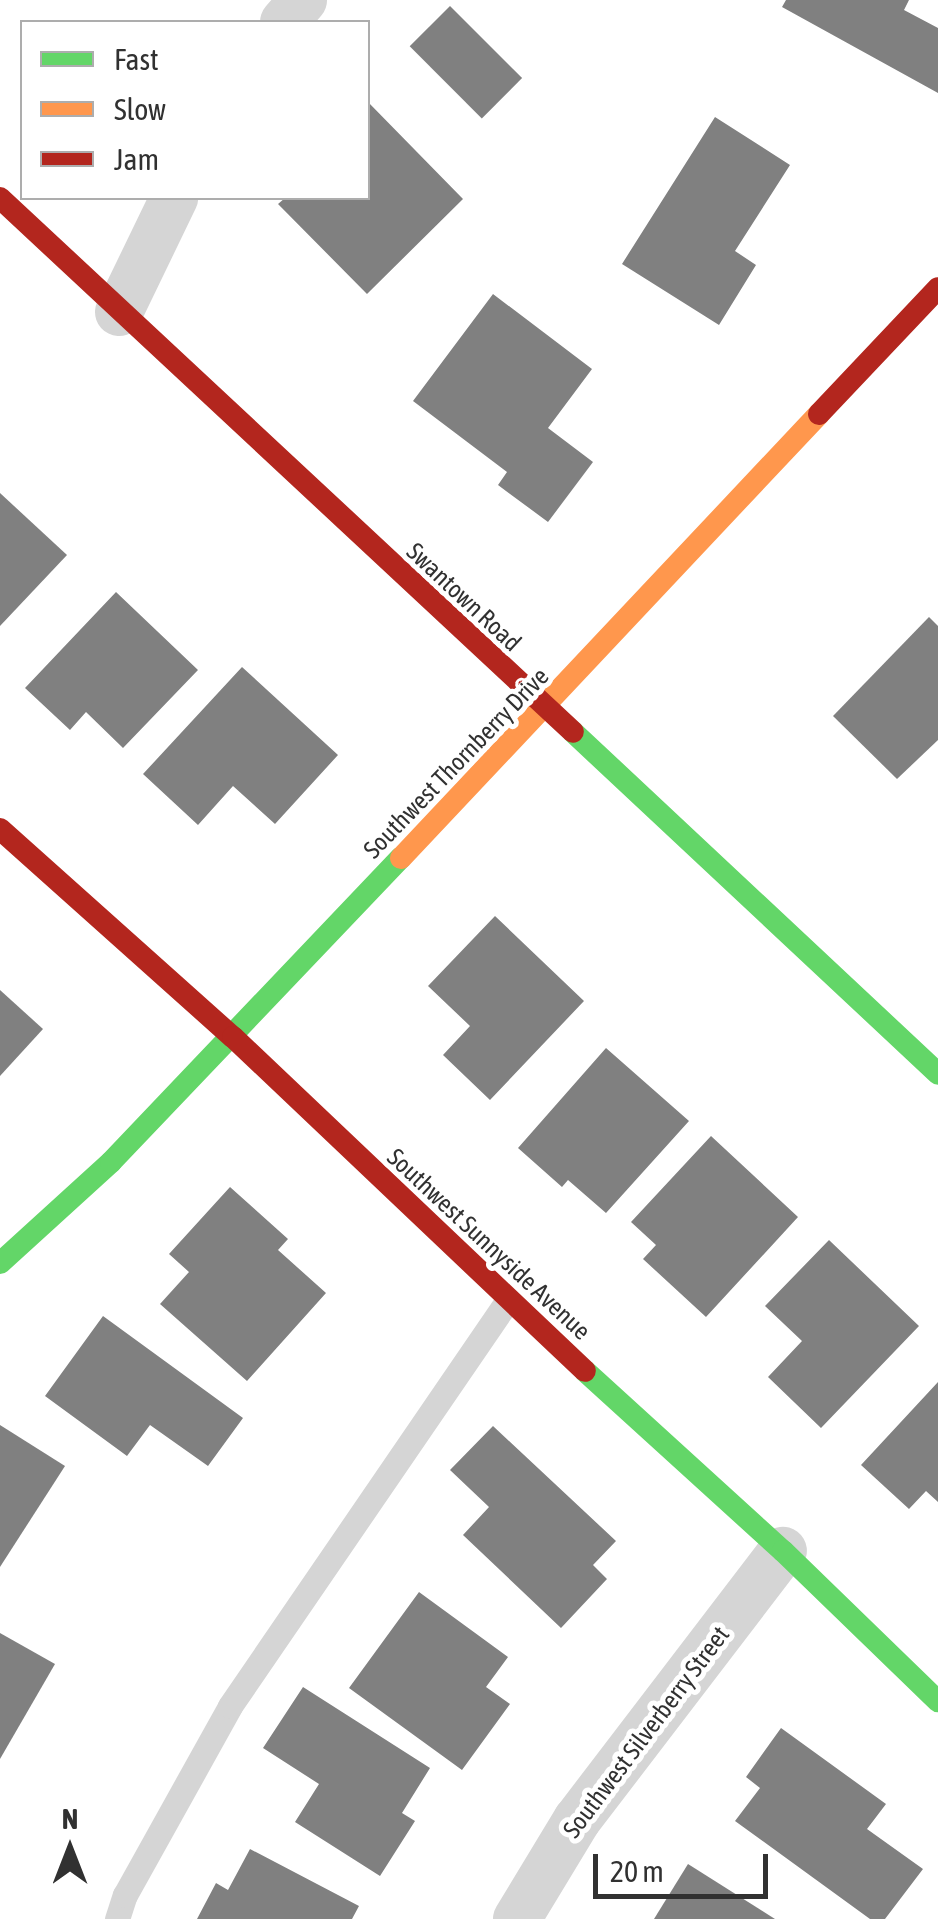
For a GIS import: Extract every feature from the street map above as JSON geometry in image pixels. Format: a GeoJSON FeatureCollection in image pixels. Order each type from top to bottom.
{"type":"FeatureCollection","features":[{"type":"Feature","properties":{"kind":"street"},"geometry":{"type":"LineString","coordinates":[[286,20],[304,0]]}},
{"type":"Feature","properties":{"kind":"street","name":"Swantown Road"},"geometry":{"type":"LineString","coordinates":[[0,198],[544,710],[938,1073]]}},
{"type":"Feature","properties":{"kind":"street"},"geometry":{"type":"LineString","coordinates":[[119,312],[173,200]]}},
{"type":"Feature","properties":{"kind":"street","name":"Southwest Thornberry Drive"},"geometry":{"type":"LineString","coordinates":[[0,1264],[111,1162],[233,1038],[938,288]]}},
{"type":"Feature","properties":{"kind":"street","name":"Southwest Sunnyside Avenue"},"geometry":{"type":"LineString","coordinates":[[0,829],[233,1038],[508,1302],[783,1551],[938,1702]]}},
{"type":"Feature","properties":{"kind":"street","name":"Southwest Silverberry Street"},"geometry":{"type":"LineString","coordinates":[[518,1919],[577,1820],[783,1551]]}},
{"type":"Feature","properties":{"kind":"lane"},"geometry":{"type":"LineString","coordinates":[[117,1919],[125,1895],[230,1706],[508,1302]]}},
{"type":"Feature","properties":{"kind":"building"},"geometry":{"type":"Polygon","coordinates":[[[786,0],[909,0],[904,10],[938,28],[938,93],[782,7],[786,0]]]}},
{"type":"Feature","properties":{"kind":"building"},"geometry":{"type":"Polygon","coordinates":[[[450,6],[522,78],[482,118],[410,46],[450,6]]]}},
{"type":"Feature","properties":{"kind":"building"},"geometry":{"type":"Polygon","coordinates":[[[370,104],[463,199],[367,294],[278,204],[283,200],[370,200],[370,104]]]}},
{"type":"Feature","properties":{"kind":"building"},"geometry":{"type":"Polygon","coordinates":[[[715,117],[790,165],[735,251],[756,265],[719,325],[622,264],[715,117]]]}},
{"type":"Feature","properties":{"kind":"building"},"geometry":{"type":"Polygon","coordinates":[[[493,294],[592,369],[548,428],[593,462],[548,522],[498,485],[507,472],[413,401],[493,294]]]}},
{"type":"Feature","properties":{"kind":"building"},"geometry":{"type":"Polygon","coordinates":[[[0,493],[67,555],[0,626],[0,493]]]}},
{"type":"Feature","properties":{"kind":"building"},"geometry":{"type":"Polygon","coordinates":[[[116,592],[198,670],[123,748],[86,712],[70,730],[25,688],[116,592]]]}},
{"type":"Feature","properties":{"kind":"building"},"geometry":{"type":"Polygon","coordinates":[[[929,617],[938,626],[938,740],[897,779],[833,716],[929,617]]]}},
{"type":"Feature","properties":{"kind":"building"},"geometry":{"type":"Polygon","coordinates":[[[242,667],[338,755],[275,824],[233,786],[198,825],[143,774],[242,667]]]}},
{"type":"Feature","properties":{"kind":"building"},"geometry":{"type":"Polygon","coordinates":[[[495,916],[584,1001],[490,1100],[443,1055],[470,1026],[428,986],[495,916]]]}},
{"type":"Feature","properties":{"kind":"building"},"geometry":{"type":"Polygon","coordinates":[[[0,990],[43,1029],[0,1076],[0,990]]]}},
{"type":"Feature","properties":{"kind":"building"},"geometry":{"type":"Polygon","coordinates":[[[606,1048],[689,1121],[606,1213],[568,1180],[562,1187],[518,1148],[606,1048]]]}},
{"type":"Feature","properties":{"kind":"building"},"geometry":{"type":"Polygon","coordinates":[[[711,1136],[798,1217],[706,1317],[643,1259],[656,1245],[631,1222],[711,1136]]]}},
{"type":"Feature","properties":{"kind":"building"},"geometry":{"type":"Polygon","coordinates":[[[230,1187],[288,1239],[278,1250],[326,1293],[247,1381],[160,1304],[189,1272],[169,1254],[230,1187]]]}},
{"type":"Feature","properties":{"kind":"building"},"geometry":{"type":"Polygon","coordinates":[[[829,1240],[919,1326],[821,1428],[768,1377],[802,1341],[765,1306],[829,1240]]]}},
{"type":"Feature","properties":{"kind":"building"},"geometry":{"type":"Polygon","coordinates":[[[103,1316],[243,1418],[208,1466],[150,1425],[127,1456],[45,1396],[103,1316]]]}},
{"type":"Feature","properties":{"kind":"building"},"geometry":{"type":"Polygon","coordinates":[[[938,1382],[938,1502],[926,1491],[909,1509],[861,1465],[938,1382]]]}},
{"type":"Feature","properties":{"kind":"building"},"geometry":{"type":"Polygon","coordinates":[[[0,1425],[65,1466],[0,1567],[0,1425]]]}},
{"type":"Feature","properties":{"kind":"building"},"geometry":{"type":"Polygon","coordinates":[[[493,1426],[616,1541],[593,1565],[607,1579],[561,1628],[463,1535],[489,1507],[450,1470],[493,1426]]]}},
{"type":"Feature","properties":{"kind":"building"},"geometry":{"type":"Polygon","coordinates":[[[419,1592],[508,1657],[486,1687],[510,1704],[462,1770],[349,1688],[419,1592]]]}},
{"type":"Feature","properties":{"kind":"building"},"geometry":{"type":"Polygon","coordinates":[[[0,1633],[55,1664],[0,1759],[0,1633]]]}},
{"type":"Feature","properties":{"kind":"building"},"geometry":{"type":"Polygon","coordinates":[[[303,1687],[430,1768],[402,1813],[415,1821],[380,1876],[295,1822],[319,1784],[263,1748],[303,1687]]]}},
{"type":"Feature","properties":{"kind":"building"},"geometry":{"type":"Polygon","coordinates":[[[781,1728],[886,1804],[867,1829],[923,1869],[885,1919],[870,1919],[735,1821],[760,1788],[746,1777],[781,1728]]]}},
{"type":"Feature","properties":{"kind":"building"},"geometry":{"type":"Polygon","coordinates":[[[250,1849],[359,1906],[352,1919],[197,1919],[216,1883],[228,1890],[250,1849]]]}},
{"type":"Feature","properties":{"kind":"building"},"geometry":{"type":"Polygon","coordinates":[[[688,1864],[775,1919],[654,1919],[688,1864]]]}},
{"type":"Feature","properties":{"kind":"traffic: fast"},"geometry":{"type":"LineString","coordinates":[[573,732],[938,1073]]}},
{"type":"Feature","properties":{"kind":"traffic: fast"},"geometry":{"type":"LineString","coordinates":[[0,1263],[111,1162],[401,858]]}},
{"type":"Feature","properties":{"kind":"traffic: fast"},"geometry":{"type":"LineString","coordinates":[[585,1371],[783,1551],[938,1701]]}},
{"type":"Feature","properties":{"kind":"traffic: slow"},"geometry":{"type":"LineString","coordinates":[[401,858],[819,414]]}},
{"type":"Feature","properties":{"kind":"traffic: jam"},"geometry":{"type":"LineString","coordinates":[[0,198],[573,732]]}},
{"type":"Feature","properties":{"kind":"traffic: jam"},"geometry":{"type":"LineString","coordinates":[[819,414],[938,288]]}},
{"type":"Feature","properties":{"kind":"traffic: jam"},"geometry":{"type":"LineString","coordinates":[[0,829],[233,1037],[585,1371]]}}]}
